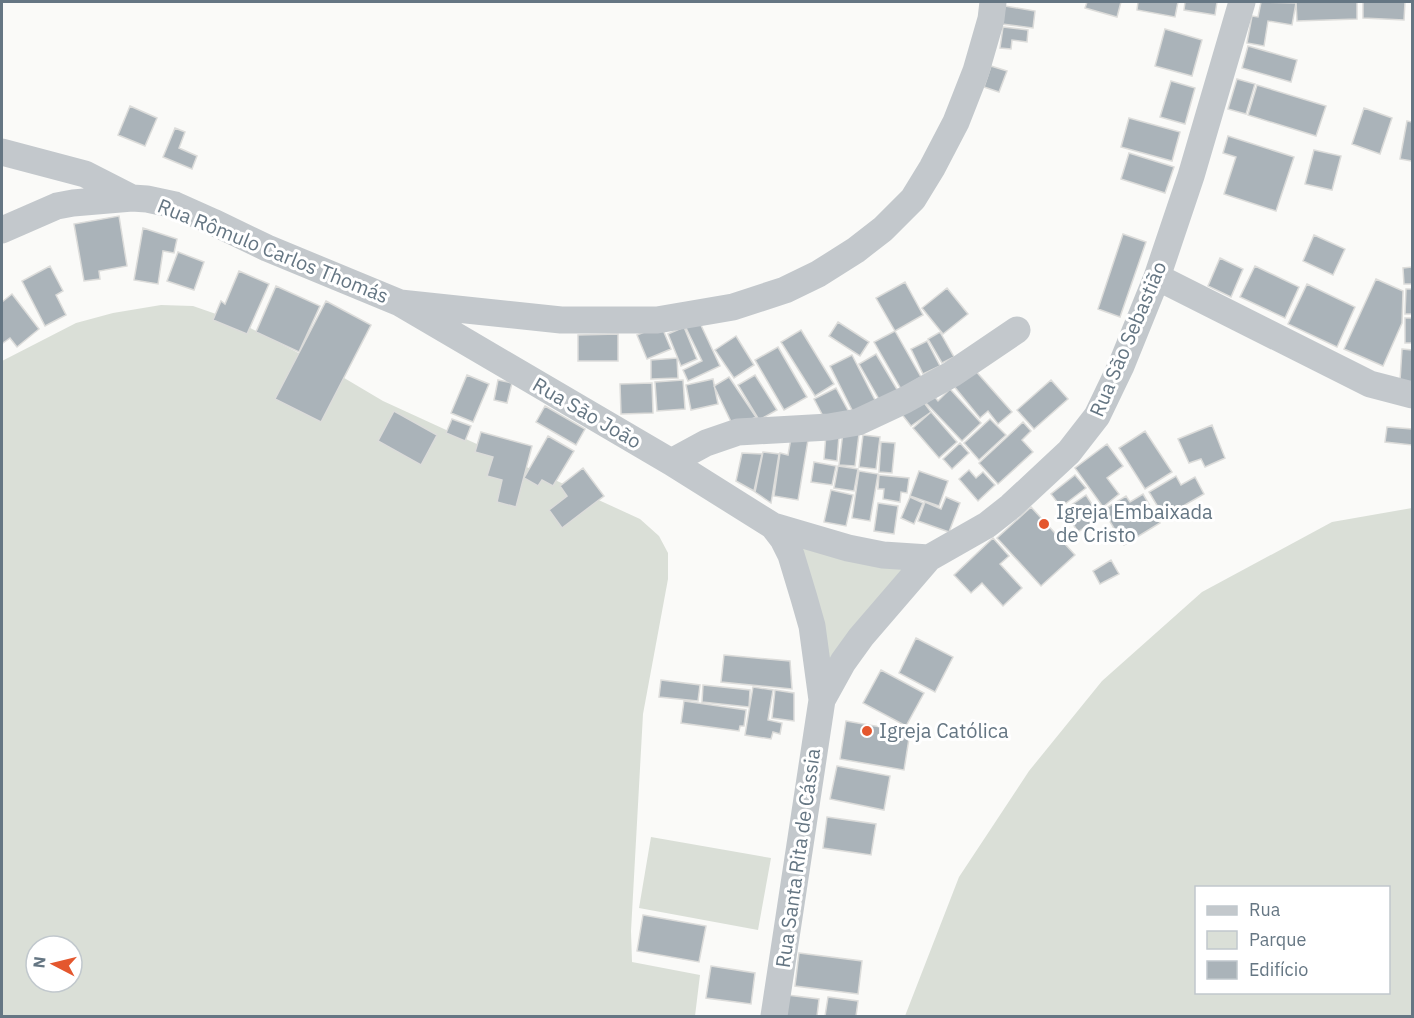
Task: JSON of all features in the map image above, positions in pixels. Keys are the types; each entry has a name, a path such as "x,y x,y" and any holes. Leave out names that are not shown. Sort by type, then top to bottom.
{"street":[{"name":"Rua Rômulo Carlos Thomás","path":"2,230 57,206 132,198 175,206 267,248 400,303 561,320 657,320 733,307 785,290 818,274 884,230 913,199 956,122 976,71 991,19 993,2"},
{"name":"Rua São Sebastião","path":"929,558 987,525 1011,506 1061,460 1084,435 1108,395 1156,277 1191,176 1242,2"},
{"path":"2,152 85,174 132,198"},
{"path":"1156,277 1370,384 1413,395"},
{"name":"Rua São João","path":"400,303 671,462 773,526"},
{"path":"671,462 706,443 738,432 829,427 858,422 952,374 1017,330"},
{"path":"773,526 848,548 883,555 929,558"},
{"name":"Rua Santa Rita de Cássia","path":"773,526 791,555 812,626 822,700 774,1017"},
{"name":"Rua Santa Rita de Cássia","path":"822,700 843,662 861,637 929,558"}],"green space":[{"path":"161,305 193,306 239,322 329,369 383,401 640,519 659,536 668,553 668,579 643,714 631,931 632,962 700,975 695,1016 2,1016 2,361 76,323 113,313"},
{"path":"1412,508 1412,1016 905,1016 959,877 1029,771 1102,681 1202,592 1332,522"},
{"path":"797,543 912,564 825,677"},
{"path":"651,837 771,858 758,930 639,908"}],"building":[{"path":"1087,2 1121,2 1117,17 1085,8"},
{"path":"1138,2 1178,2 1175,17 1137,10"},
{"path":"1185,2 1217,2 1215,15 1184,10"},
{"path":"1261,2 1296,3 1292,25 1268,21 1264,46 1247,43 1252,16 1258,17"},
{"path":"1296,2 1357,2 1357,19 1297,21"},
{"path":"1363,2 1405,2 1404,20 1363,18"},
{"path":"1005,6 1035,11 1033,28 1002,24"},
{"path":"1003,27 1028,30 1027,42 1012,40 1011,49 1000,48"},
{"path":"1165,29 1202,40 1192,76 1155,66"},
{"path":"1248,46 1297,60 1291,82 1242,68"},
{"path":"991,66 1007,71 999,92 984,87"},
{"path":"1237,79 1255,84 1246,114 1228,109"},
{"path":"1171,81 1195,88 1185,124 1160,117"},
{"path":"1257,85 1326,106 1316,136 1248,115"},
{"path":"130,106 157,118 145,146 118,135"},
{"path":"1364,108 1392,118 1380,154 1352,144"},
{"path":"1129,118 1180,132 1172,161 1121,147"},
{"path":"1407,121 1412,122 1412,161 1400,159"},
{"path":"175,128 185,132 179,148 197,156 192,169 163,157"},
{"path":"1228,136 1294,157 1276,211 1224,194 1236,157 1223,153"},
{"path":"1314,150 1341,156 1332,190 1305,184"},
{"path":"1129,153 1174,167 1165,193 1121,179"},
{"path":"119,216 127,266 99,271 100,279 84,281 74,224"},
{"path":"143,228 177,239 174,253 163,251 158,284 134,280"},
{"path":"1123,234 1146,242 1120,317 1098,309"},
{"path":"1314,235 1345,249 1333,275 1303,261"},
{"path":"178,252 204,262 194,290 167,281"},
{"path":"1220,258 1243,269 1231,297 1208,286"},
{"path":"50,266 63,291 56,295 66,315 45,326 22,281"},
{"path":"1255,266 1299,287 1285,318 1240,297"},
{"path":"1412,267 1412,284 1404,284 1403,268"},
{"path":"239,271 269,284 247,334 213,320 221,301 225,304"},
{"path":"1376,279 1403,291 1402,323 1383,366 1344,349"},
{"path":"905,282 923,315 895,331 876,298"},
{"path":"1307,284 1355,307 1337,347 1288,324"},
{"path":"276,286 320,306 299,352 256,332"},
{"path":"947,288 968,314 943,334 922,308"},
{"path":"1406,289 1412,289 1412,314 1405,314"},
{"path":"12,294 39,329 17,347 10,338 3,343 2,341 2,302"},
{"path":"326,301 371,325 321,422 275,399"},
{"path":"1405,318 1412,318 1412,343 1405,343"},
{"path":"699,321 720,366 688,381 683,370 702,361 686,328"},
{"path":"838,322 869,342 860,356 829,336"},
{"path":"661,325 671,349 647,359 637,335"},
{"path":"684,327 697,359 681,366 668,334"},
{"path":"801,330 834,384 815,396 781,342"},
{"path":"895,331 921,377 901,389 874,342"},
{"path":"940,332 954,357 942,363 928,339"},
{"path":"618,334 618,361 578,361 578,335"},
{"path":"736,336 754,365 734,378 715,350"},
{"path":"927,341 940,366 923,374 911,349"},
{"path":"778,347 807,397 784,410 755,360"},
{"path":"1402,349 1412,350 1412,382 1400,381"},
{"path":"876,354 898,391 880,401 859,364"},
{"path":"852,355 876,402 854,414 830,366"},
{"path":"677,358 678,378 651,379 651,360"},
{"path":"973,368 1012,412 998,424 988,411 980,418 953,385"},
{"path":"467,375 489,384 473,422 451,413"},
{"path":"755,375 777,410 759,420 738,385"},
{"path":"729,377 756,417 734,428 714,386"},
{"path":"713,379 718,404 691,410 686,385"},
{"path":"498,380 512,383 507,403 494,400"},
{"path":"683,380 685,409 657,411 655,382"},
{"path":"1051,380 1068,399 1034,429 1017,410"},
{"path":"652,383 653,413 621,414 620,384"},
{"path":"836,388 850,414 824,418 814,399"},
{"path":"950,389 981,423 962,441 926,403 934,396 938,401"},
{"path":"920,397 931,412 911,426 900,412"},
{"path":"545,406 585,429 576,445 536,422"},
{"path":"394,411 437,435 421,465 378,441"},
{"path":"931,412 957,442 939,458 913,428"},
{"path":"452,419 471,426 465,441 446,433"},
{"path":"990,419 1006,435 979,460 964,443"},
{"path":"1023,422 1031,431 1022,440 1033,452 998,484 979,463"},
{"path":"1212,425 1225,458 1205,467 1201,459 1189,463 1178,439"},
{"path":"1387,427 1412,429 1412,445 1385,442"},
{"path":"1145,431 1172,472 1145,489 1119,448"},
{"path":"481,432 532,446 516,507 497,502 502,480 487,476 493,457 475,452"},
{"path":"843,432 859,434 855,466 839,465"},
{"path":"826,434 839,436 837,461 824,459"},
{"path":"863,435 880,437 876,469 859,467"},
{"path":"548,436 574,451 553,486 542,480 538,486 524,478"},
{"path":"791,438 808,440 798,500 774,496 780,453 788,455"},
{"path":"881,442 895,443 892,473 879,472"},
{"path":"960,443 969,453 952,469 943,459"},
{"path":"1107,444 1123,466 1107,478 1119,494 1103,507 1075,468"},
{"path":"763,452 779,454 771,503 755,492"},
{"path":"742,453 762,454 754,491 736,481"},
{"path":"814,462 836,466 832,485 811,482"},
{"path":"838,466 858,469 854,491 834,488"},
{"path":"583,468 604,496 562,528 549,510 567,496 560,486"},
{"path":"969,470 976,478 983,472 995,485 978,501 959,479"},
{"path":"859,471 878,474 870,521 852,518"},
{"path":"919,471 948,481 939,506 910,496"},
{"path":"879,475 909,478 907,493 901,492 900,502 883,499 884,489 878,489"},
{"path":"1075,475 1086,488 1061,507 1051,494"},
{"path":"1176,476 1181,485 1195,477 1204,494 1164,517 1149,492"},
{"path":"831,490 853,495 846,526 824,522"},
{"path":"1143,494 1160,523 1124,545 1103,510 1126,496 1130,502"},
{"path":"1086,495 1100,517 1078,532 1064,510"},
{"path":"910,497 923,503 914,524 901,518"},
{"path":"946,497 960,503 949,532 918,521 925,502 941,509"},
{"path":"878,503 898,506 894,534 874,531"},
{"path":"1031,507 1075,555 1041,586 997,538"},
{"path":"993,538 1009,556 1000,564 1022,588 1003,606 982,583 971,593 954,575"},
{"path":"1111,560 1119,574 1100,584 1093,571"},
{"path":"916,638 953,657 935,692 899,673"},
{"path":"724,655 790,661 792,689 721,682"},
{"path":"881,670 924,693 906,726 863,703"},
{"path":"661,680 700,685 698,701 659,697"},
{"path":"703,685 750,690 749,707 702,702"},
{"path":"753,687 773,690 768,720 782,723 780,734 773,732 771,739 745,735"},
{"path":"775,690 794,693 794,721 772,718"},
{"path":"684,701 746,710 744,726 740,726 739,731 681,723"},
{"path":"846,721 910,732 904,770 840,759"},
{"path":"837,766 890,776 884,810 830,799"},
{"path":"827,817 876,824 871,855 823,848"},
{"path":"643,915 706,926 699,962 637,951"},
{"path":"799,953 862,961 858,994 795,986"},
{"path":"711,966 755,973 751,1004 706,998"},
{"path":"787,995 819,999 817,1016 784,1016"},
{"path":"828,997 858,1001 856,1016 825,1016"}],"place":[{"name":"Igreja Embaixada de Cristo","path":"1044,524"},
{"name":"Igreja Católica","path":"867,731"}]}
